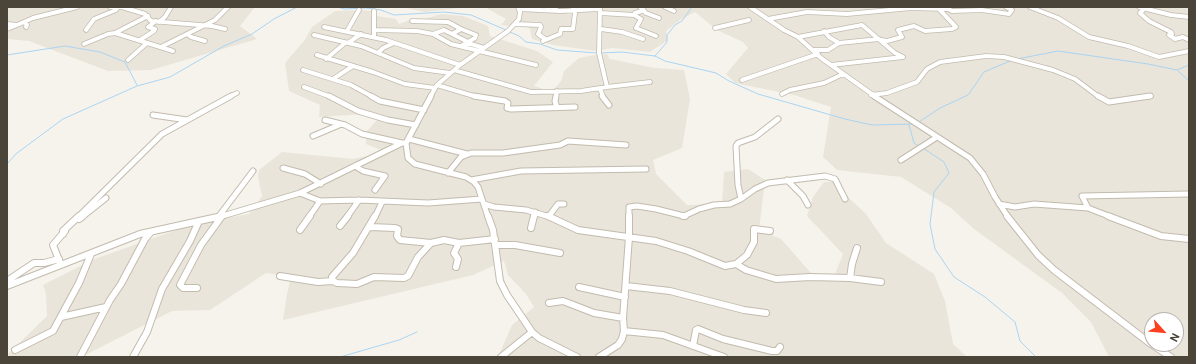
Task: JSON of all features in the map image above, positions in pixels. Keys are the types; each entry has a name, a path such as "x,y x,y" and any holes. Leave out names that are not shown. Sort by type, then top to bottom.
{"street":[{"path":"7,30 24,22 77,7"},
{"path":"110,7 135,10 147,16 150,20 157,22 212,26 225,29"},
{"path":"86,30 94,19 113,11 118,7"},
{"path":"140,40 155,30 148,28 166,17 171,7"},
{"path":"161,47 200,26 215,20 228,7"},
{"path":"547,7 555,9"},
{"path":"665,7 674,11"},
{"path":"750,7 760,16 768,19 798,37 831,65 871,95 964,154 975,163 983,174 999,204 1015,227 1038,255 1054,270 1140,336 1171,357"},
{"path":"875,7 880,11"},
{"path":"768,19 807,12 847,14 911,7 946,8 952,11 978,8 1009,14 1012,10 1006,7"},
{"path":"1030,7 1058,18 1089,37 1128,46 1159,57 1189,51"},
{"path":"1139,7 1170,15 1189,17"},
{"path":"1164,7 1170,15"},
{"path":"7,286 60,262 91,254 132,237 220,216 300,193 405,142 416,125 436,86 460,65 515,24 520,15 519,8 600,9 634,15 641,19 636,28 656,36"},
{"path":"742,80 816,52 828,50 839,43 880,40 887,41 902,37 898,30 914,26 925,31 952,29 956,27 938,8"},
{"path":"1145,8 1140,13 1149,21 1171,32 1172,34 1169,35 1175,39 1182,37 1189,40"},
{"path":"515,24 540,25 541,27 538,34 544,40 560,34 561,29 573,29 573,9"},
{"path":"600,9 600,58 608,87"},
{"path":"634,15 641,9 646,13 659,18"},
{"path":"347,31 360,10"},
{"path":"374,11 374,37"},
{"path":"84,44 108,34 115,33 147,16"},
{"path":"715,28 750,20"},
{"path":"412,21 448,22 476,35 475,38 465,44"},
{"path":"24,22 27,25 26,27"},
{"path":"7,24 18,25"},
{"path":"798,37 862,25 903,57 831,65"},
{"path":"324,26 374,37 460,65"},
{"path":"452,34 461,29"},
{"path":"601,29 622,32 643,39"},
{"path":"375,30 417,31 433,34 451,44 471,44 482,50 536,65"},
{"path":"433,34 442,30 452,34 465,44"},
{"path":"824,31 829,37 839,43"},
{"path":"115,33 174,51"},
{"path":"187,34 191,37 205,41"},
{"path":"326,59 346,43 361,34"},
{"path":"314,36 361,46 414,68 452,72 530,92 581,91 650,82"},
{"path":"128,60 147,43"},
{"path":"378,54 382,48 394,43"},
{"path":"317,55 326,59 373,72 405,84 436,86 480,98 505,101 508,102 507,108 511,109 575,107"},
{"path":"871,95 887,94 917,82 927,69 940,62 986,56 1004,57 1053,70 1075,79 1100,98 1109,102 1151,96"},
{"path":"333,79 353,66"},
{"path":"303,70 352,85 380,101 424,110"},
{"path":"782,94 790,90 824,83 843,74"},
{"path":"304,87 323,93 358,111 388,120 416,125"},
{"path":"600,88 603,99 607,101 609,105"},
{"path":"557,91 555,101 558,108"},
{"path":"63,234 63,231 162,134 237,93"},
{"path":"154,115 188,120"},
{"path":"741,199 738,186 736,146 738,143 755,137 778,119"},
{"path":"325,120 345,125 362,134 467,154 503,153 560,146 568,141 626,145"},
{"path":"313,136 340,124"},
{"path":"901,160 937,137"},
{"path":"405,142 407,155 411,161 423,167 471,180 521,171 646,169"},
{"path":"448,173 461,157 467,154"},
{"path":"355,166 363,171 385,176 375,190"},
{"path":"283,168 305,174 321,184"},
{"path":"196,288 183,288 180,285 201,245 239,188 253,171"},
{"path":"599,357 620,343 624,331 623,318 629,237 629,207 656,209 684,216 699,209 714,205 730,204 768,183 819,176 833,178 836,180 845,199"},
{"path":"471,180 478,187 494,230 498,269 502,286 532,332 539,338 577,357"},
{"path":"787,180 803,196 808,206"},
{"path":"300,193 320,201 359,200 428,203 483,202 549,216 578,230 656,240 725,266 736,264 747,255 754,242 754,229 770,230"},
{"path":"1088,208 1082,196 1189,194"},
{"path":"60,262 53,245 63,234 106,198"},
{"path":"340,226 359,200"},
{"path":"300,230 320,201"},
{"path":"333,281 332,277 336,271 353,253 360,240 370,227 382,202"},
{"path":"549,216 558,204 564,204"},
{"path":"999,204 1015,207 1034,204 1088,208 1161,236 1189,239"},
{"path":"531,228 535,212"},
{"path":"133,357 147,332 162,289 190,240 198,221"},
{"path":"370,227 398,229 398,236 400,240 431,243 444,240 459,243 495,242 560,253"},
{"path":"80,357 106,307 121,284 150,232"},
{"path":"280,276 318,282 333,281 345,284 357,284 374,277 404,278 408,276 418,257 431,243"},
{"path":"456,267 458,259 454,253 459,243"},
{"path":"850,278 852,264 858,248"},
{"path":"15,350 53,331 79,283 91,254"},
{"path":"7,281 34,263 60,262"},
{"path":"736,264 746,270 776,279 810,277 850,278 881,282"},
{"path":"626,286 670,291 744,310 766,313"},
{"path":"579,287 625,297"},
{"path":"549,303 563,301 586,311 623,318"},
{"path":"61,317 106,307"},
{"path":"693,346 696,330 698,329 723,339 772,351 776,351 780,347"},
{"path":"624,331 663,335 724,357"},
{"path":"501,357 532,332"}],"shaded area":[{"path":"7,7 255,7 240,26 257,39 151,70 108,71 29,41 7,39"},
{"path":"378,7 469,7 424,12 407,8"},
{"path":"487,7 1189,7 1189,357 1109,357 1091,322 1062,293 974,229 951,208 901,177 837,170 823,157 831,107 794,95 735,83 726,74 748,48 743,42 717,30 695,12 680,20 666,31 668,40 650,52 612,48 596,51 553,45 532,39 530,29 524,25 501,25 506,19"},
{"path":"335,11 376,11 377,16 396,19 399,24 410,20 418,21 441,14 463,16 488,26 490,36 537,51 553,62 534,86 546,90 555,88 561,81 564,71 579,58 595,55 607,54 610,59 655,68 684,70 690,99 682,148 653,160 656,174 687,205 722,204 724,172 748,169 765,180 759,230 781,239 811,273 829,275 835,274 843,254 807,216 813,197 824,182 837,182 849,198 866,214 886,243 934,274 945,301 953,344 967,357 498,357 512,325 534,307 526,294 508,275 504,261 473,275 283,320 291,277 266,273 210,310 172,311 83,357 10,357 8,354 47,316 46,293 43,285 92,260 196,223 249,214 262,196 258,177 259,170 282,152 353,159 386,152 366,144 366,132 377,120 364,114 319,117 320,105 289,91 285,63 304,41 312,27"}],"waterway":[{"path":"7,164 17,153 63,119 137,86 170,77 224,46 252,34 274,19 297,7"},
{"path":"338,7 344,9 366,8 381,10 394,15 444,12 471,15 506,30"},
{"path":"655,56 667,42 667,35 675,25 682,21 692,7"},
{"path":"510,32 519,36 526,42 540,44 557,50 597,53"},
{"path":"7,55 65,46 100,52 125,62 137,85"},
{"path":"1017,59 1058,51 1148,64 1177,70 1189,65"},
{"path":"600,53 622,52 655,56"},
{"path":"655,56 665,61 716,73 729,81 758,94 845,119 872,125 914,124"},
{"path":"919,122 940,108 968,95 984,72 1010,61"},
{"path":"1178,71 1189,81"},
{"path":"909,125 914,143 919,146"},
{"path":"923,148 944,162 949,173 934,192 930,224 935,249 954,277 985,297 1015,322 1020,341 1036,357"},
{"path":"340,357 399,340 417,332"}]}
